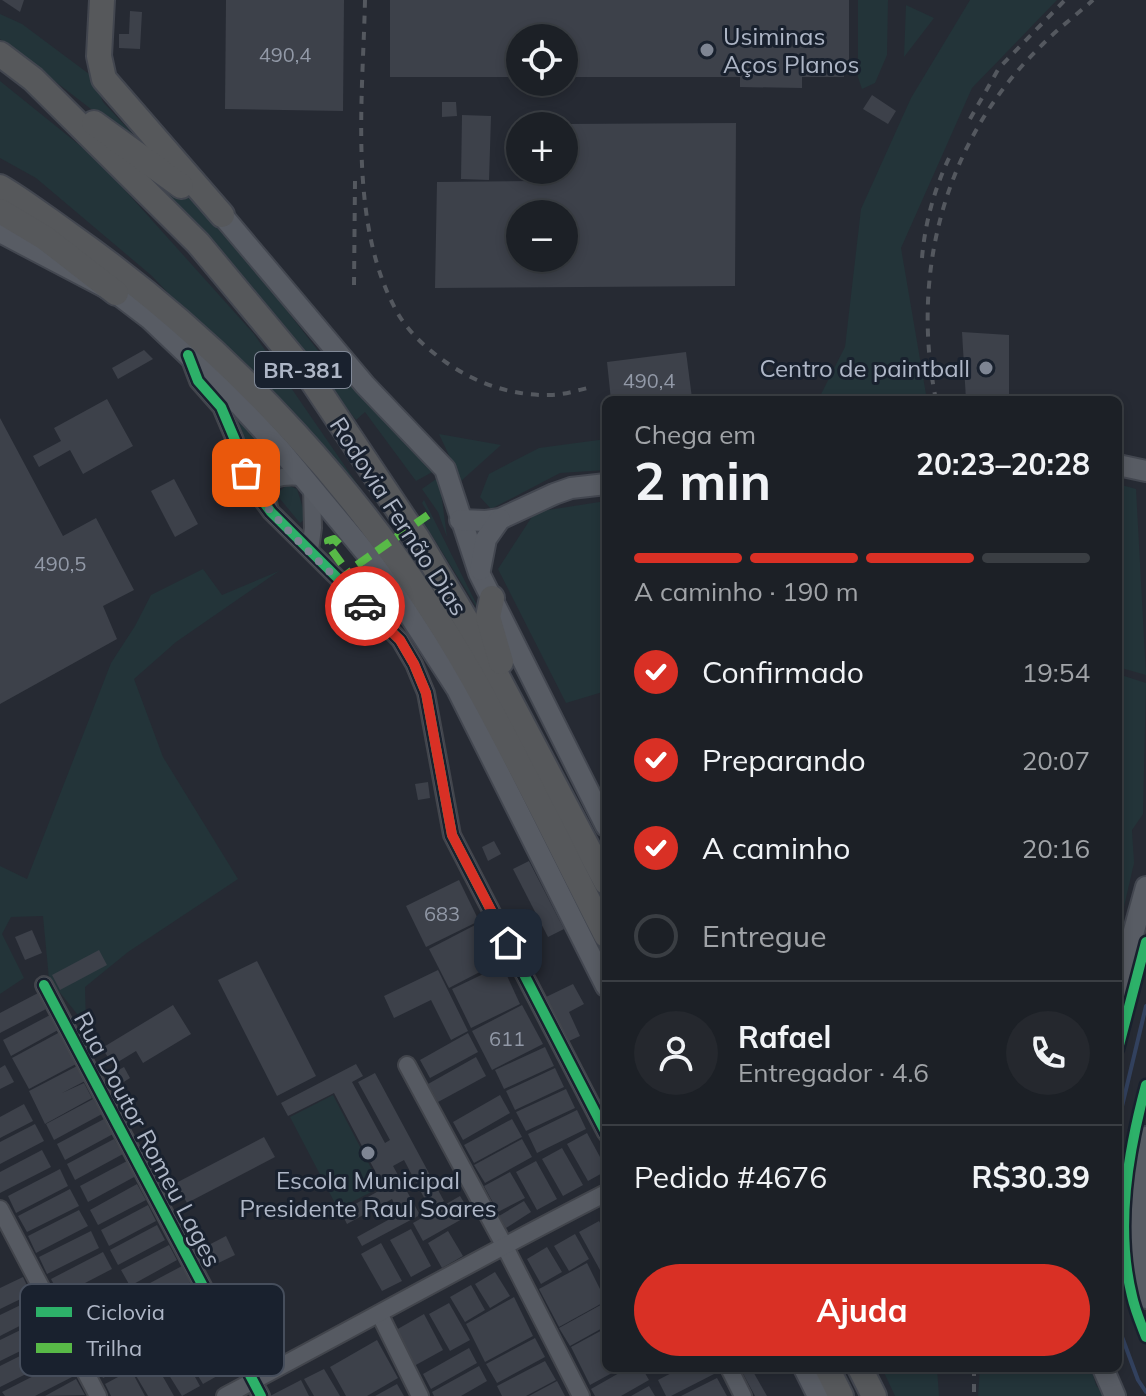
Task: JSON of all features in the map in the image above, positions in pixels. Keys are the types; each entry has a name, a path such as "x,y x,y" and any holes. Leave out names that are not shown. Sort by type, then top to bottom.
{"highway":[{"path":"102,0 99,56 104,79 222,215"},
{"name":"Rodovia Fernão Dias","path":"0,54 33,79 198,243 311,379 417,538 514,707 602,874"},
{"name":"BR-381","path":"33,79 222,215"},
{"name":"Rodovia Fernão Dias","path":"0,187 125,275 193,330 295,433 344,491 397,560 472,677 602,927"},
{"name":"BR-381","path":"0,211 45,238 116,293"},
{"name":"BR-381","path":"492,598 488,617 514,707"},
{"path":"829,1372 841,1396"},
{"path":"862,1372 874,1396"},
{"path":"877,1372 887,1396"}],"main road":[{"name":"BR-381","path":"222,215 365,385 445,469 479,573 602,818"},
{"path":"0,232 116,293"},
{"name":"BR-381","path":"116,293 150,319 233,398 381,571 457,689 602,978"},
{"path":"1122,466 1146,471"},
{"path":"460,520 500,519 571,488 602,484"},
{"path":"479,573 486,539 500,519"},
{"path":"1122,974 1146,887"},
{"path":"1146,1137 1136,1234 1146,1298"},
{"path":"806,1372 818,1396"},
{"path":"1105,1372 1115,1396"}],"street":[{"path":"188,355 198,381 221,407 248,481 271,512 400,640 414,664 426,693 452,835 602,1125"},
{"path":"271,512 266,492 271,482 284,476 308,482 313,528 310,550"},
{"name":"Rua Doutor Romeu Lages","path":"44,985 203,1284"},
{"path":"407,1065 581,1396"},
{"path":"284,1372 504,1245 602,1195"},
{"path":"0,1209 39,1284"},
{"path":"380,1315 420,1396"},
{"path":"731,1372 743,1396"},
{"path":"88,1376 98,1396"},
{"path":"225,1396 258,1388 278,1376"}],"shaded area":[{"path":"858,0 888,0 887,55 875,83 862,89 858,77"},
{"path":"970,0 1057,0 972,88 901,248 926,396 820,396 845,347 861,209 911,98"},
{"path":"906,5 934,18 904,57"},
{"path":"0,14 22,24 93,77 103,102 156,159 0,39"},
{"path":"0,81 98,160 254,334 382,520 152,276 36,178 0,158"},
{"path":"115,144 209,211 320,353 436,470 416,481 365,412 356,420 303,354"},
{"path":"233,410 280,461 258,478"},
{"path":"439,434 501,445 461,481"},
{"path":"602,440 602,470 560,473 491,509 480,497 489,474 539,448"},
{"path":"439,477 447,537 438,512 422,489"},
{"path":"287,485 297,489 306,518 300,523 276,494"},
{"path":"1122,485 1136,489 1146,675 1122,668"},
{"path":"424,500 484,619 424,523 430,516 422,503"},
{"path":"602,502 602,692 566,703 498,569 535,512"},
{"path":"203,569 222,595 279,571 176,642 134,679 163,757 238,879 128,952 85,987 86,1025 49,979 43,916 11,917 2,934 24,978 0,994 0,866 27,879 111,663 151,595"},
{"path":"1122,675 1146,683 1143,814 1132,830 1134,863 1122,916"},
{"path":"333,1095 381,1187 338,1209 290,1117"},
{"path":"884,1372 937,1372 939,1396 895,1396"},
{"path":"980,1372 1092,1372 1104,1396 978,1396"}],"building":[{"path":"2,0 24,0 20,12"},
{"path":"226,0 344,0 343,111 225,109"},
{"name":"Usiminas Aços Planos","path":"390,0 849,0 849,63 844,63 844,77 802,77 802,88 740,87 740,77 578,77 578,24 506,24 506,77 390,77"},
{"path":"130,11 142,12 140,49 119,48 119,34 129,34"},
{"path":"872,95 896,111 888,124 863,109"},
{"path":"442,102 456,102 457,116 442,117"},
{"path":"462,115 491,116 489,180 461,179"},
{"path":"736,123 735,286 435,288 437,182 578,184 578,124"},
{"name":"Centro de paintball","path":"962,332 1009,335 1009,396 966,396"},
{"path":"144,350 153,359 118,379 112,368"},
{"path":"686,352 692,396 611,396 607,362"},
{"path":"107,399 133,446 83,474 70,450 39,467 33,456 61,441 54,428"},
{"path":"0,418 63,536 96,518 134,590 103,606 117,639 0,704"},
{"path":"174,479 198,524 175,537 151,491"},
{"path":"428,782 430,798 418,800 415,784"},
{"path":"494,841 501,854 488,861 482,847"},
{"path":"529,861 564,929 548,937 513,869"},
{"path":"459,880 479,921 426,947 406,906"},
{"path":"479,923 499,962 449,988 429,949"},
{"path":"32,930 42,953 25,960 15,937"},
{"path":"99,950 107,965 60,990 52,975"},
{"path":"257,961 316,1076 277,1096 218,980"},
{"path":"502,965 520,1004 471,1028 452,989"},
{"path":"438,970 468,1031 451,1040 431,1000 394,1018 384,996"},
{"path":"573,984 584,1004 569,1012 580,1036 569,1041 546,997"},
{"path":"38,993 46,1009 0,1033 0,1013"},
{"path":"173,1005 191,1034 143,1063 136,1051 113,1065 102,1048"},
{"path":"522,1005 543,1044 492,1070 472,1031"},
{"path":"50,1015 58,1030 11,1056 3,1040"},
{"path":"60,1032 76,1064 29,1089 12,1058"},
{"path":"468,1033 478,1052 430,1078 420,1060"},
{"path":"545,1047 554,1066 504,1089 495,1070"},
{"path":"476,1057 486,1076 438,1102 428,1084"},
{"path":"356,1064 363,1076 352,1082 385,1143 390,1140 358,1082 375,1073 444,1201 430,1209 404,1160 393,1166 420,1215 362,1246 357,1237 399,1214 392,1199 347,1224 341,1212 384,1188 334,1093 288,1116 281,1103"},
{"path":"5,1065 14,1082 0,1089 0,1068"},
{"path":"77,1066 85,1081 62,1093 84,1083 92,1098 45,1124 29,1091"},
{"path":"124,1067 130,1078 119,1085 113,1073"},
{"path":"555,1068 564,1087 515,1110 506,1091"},
{"path":"566,1089 575,1108 526,1131 516,1112"},
{"path":"500,1095 510,1113 463,1140 453,1122"},
{"path":"93,1099 102,1114 54,1140 46,1124"},
{"path":"24,1104 33,1121 0,1138 0,1117"},
{"path":"577,1110 586,1129 537,1153 528,1134"},
{"path":"104,1119 113,1134 65,1160 57,1144"},
{"path":"512,1119 522,1137 474,1163 464,1145"},
{"path":"35,1124 44,1141 0,1164 0,1142"},
{"path":"587,1133 602,1161 602,1173 588,1181 567,1144"},
{"path":"264,1137 275,1157 187,1203 176,1183"},
{"path":"114,1139 123,1154 75,1180 67,1164"},
{"path":"522,1139 532,1157 485,1183 474,1165"},
{"path":"562,1148 583,1185 563,1196 542,1159"},
{"path":"42,1150 51,1167 0,1193 0,1172"},
{"path":"127,1161 136,1176 88,1202 80,1186"},
{"path":"536,1161 557,1199 537,1210 516,1172"},
{"path":"60,1169 68,1186 16,1213 8,1196"},
{"path":"510,1172 525,1198 498,1212 484,1186"},
{"path":"137,1184 146,1200 98,1225 90,1210"},
{"path":"70,1189 79,1206 27,1232 18,1216"},
{"path":"460,1196 471,1214 423,1241 413,1223"},
{"path":"524,1201 531,1212 506,1228 499,1216"},
{"path":"148,1205 156,1221 109,1246 101,1230"},
{"path":"79,1210 88,1226 36,1253 28,1236"},
{"path":"599,1221 602,1227 602,1269 600,1270 579,1232"},
{"path":"157,1225 165,1240 118,1265 110,1250"},
{"path":"411,1229 431,1266 411,1277 390,1240"},
{"path":"91,1231 99,1248 47,1274 39,1257"},
{"path":"448,1231 463,1256 442,1268 428,1243"},
{"path":"575,1234 589,1259 569,1271 554,1246"},
{"path":"226,1236 235,1255 210,1267 201,1249"},
{"path":"381,1243 402,1281 382,1291 361,1254"},
{"path":"169,1245 177,1260 134,1284 129,1284 121,1270"},
{"path":"547,1247 562,1272 541,1284 527,1259"},
{"path":"103,1252 112,1269 83,1284 54,1284 51,1279"},
{"path":"587,1263 602,1293 602,1303 559,1327 539,1289"},
{"path":"182,1266 191,1282 187,1284 148,1284"},
{"path":"495,1272 510,1296 490,1308 475,1284"},
{"path":"23,1277 26,1284 20,1284 20,1299 0,1309 0,1288"},
{"path":"471,1285 485,1310 465,1322 450,1297"},
{"path":"514,1297 533,1336 485,1362 466,1324"},
{"path":"449,1303 470,1340 450,1351 429,1314"},
{"path":"602,1304 602,1328 570,1346 559,1328"},
{"path":"20,1305 20,1326 0,1336 0,1315"},
{"path":"424,1314 443,1350 414,1366 396,1330"},
{"path":"20,1330 20,1351 0,1361 0,1340"},
{"path":"602,1330 602,1372 614,1372 590,1385 571,1347"},
{"path":"535,1338 545,1357 497,1383 486,1364"},
{"path":"377,1340 398,1378 367,1396 346,1396 330,1367"},
{"path":"469,1348 477,1363 431,1389 423,1374"},
{"path":"20,1356 22,1376 0,1387 0,1366"},
{"path":"545,1361 556,1380 526,1396 502,1396 497,1386"},
{"path":"479,1366 487,1381 461,1396 434,1396 432,1392"},
{"path":"324,1369 340,1396 314,1396 304,1379"},
{"path":"621,1372 644,1372 649,1380 621,1396 595,1396 591,1389"},
{"path":"673,1372 716,1373 671,1396 666,1396 658,1380"},
{"path":"742,1372 753,1372 767,1396 755,1396"},
{"path":"34,1376 74,1376 35,1396 5,1396 2,1392"},
{"path":"120,1376 134,1376 145,1396 111,1396 105,1384"},
{"path":"136,1376 162,1376 174,1396 148,1396"},
{"path":"170,1376 194,1376 200,1386 182,1396"},
{"path":"198,1376 217,1376 203,1384"},
{"path":"717,1378 727,1396 681,1396"},
{"path":"76,1379 85,1395 45,1396"},
{"path":"301,1380 309,1396 270,1396"},
{"path":"557,1381 565,1396 529,1396"},
{"path":"397,1384 404,1396 375,1396"},
{"path":"649,1386 655,1396 631,1396"}],"waterway":[{"path":"1122,1106 1146,1006"},
{"path":"1122,1337 1138,1380 1146,1392"}],"railway":[{"path":"365,0 361,120 365,204 383,282 400,317 434,353 483,383 536,395 560,394 592,387"},
{"path":"970,119 999,68 1065,0"},
{"path":"935,396 929,352 928,305 932,257 942,211 958,167 979,125 1006,85 1045,42 1093,0"},
{"path":"922,258 931,207 949,158"},
{"path":"354,285 355,181"},
{"path":"974,1372 974,1396"}],"marked path":[{"path":"357,565 428,515"},
{"path":"339,544 334,539 328,541 356,583"}],"cycle path":[{"path":"188,355 198,381 221,407 248,481 271,512 400,640 414,664 426,693 452,835 602,1125"},
{"path":"1122,1034 1146,942"},
{"path":"44,985 202,1284"},
{"path":"1146,1085 1129,1163 1124,1217 1127,1270 1133,1301 1146,1337"},
{"path":"250,1376 261,1396"}],"way so far":[{"path":"246,473 248,481 271,512 365,606"}],"place":[{"name":"Usiminas Aços Planos","path":"707,50"},
{"name":"Centro de paintball","path":"986,368"},
{"name":"Escola Municipal Presidente Raul Soares","path":"368,1153"}],"route":[{"path":"365,606 400,640 414,664 426,693 452,835 508,943"}]}
